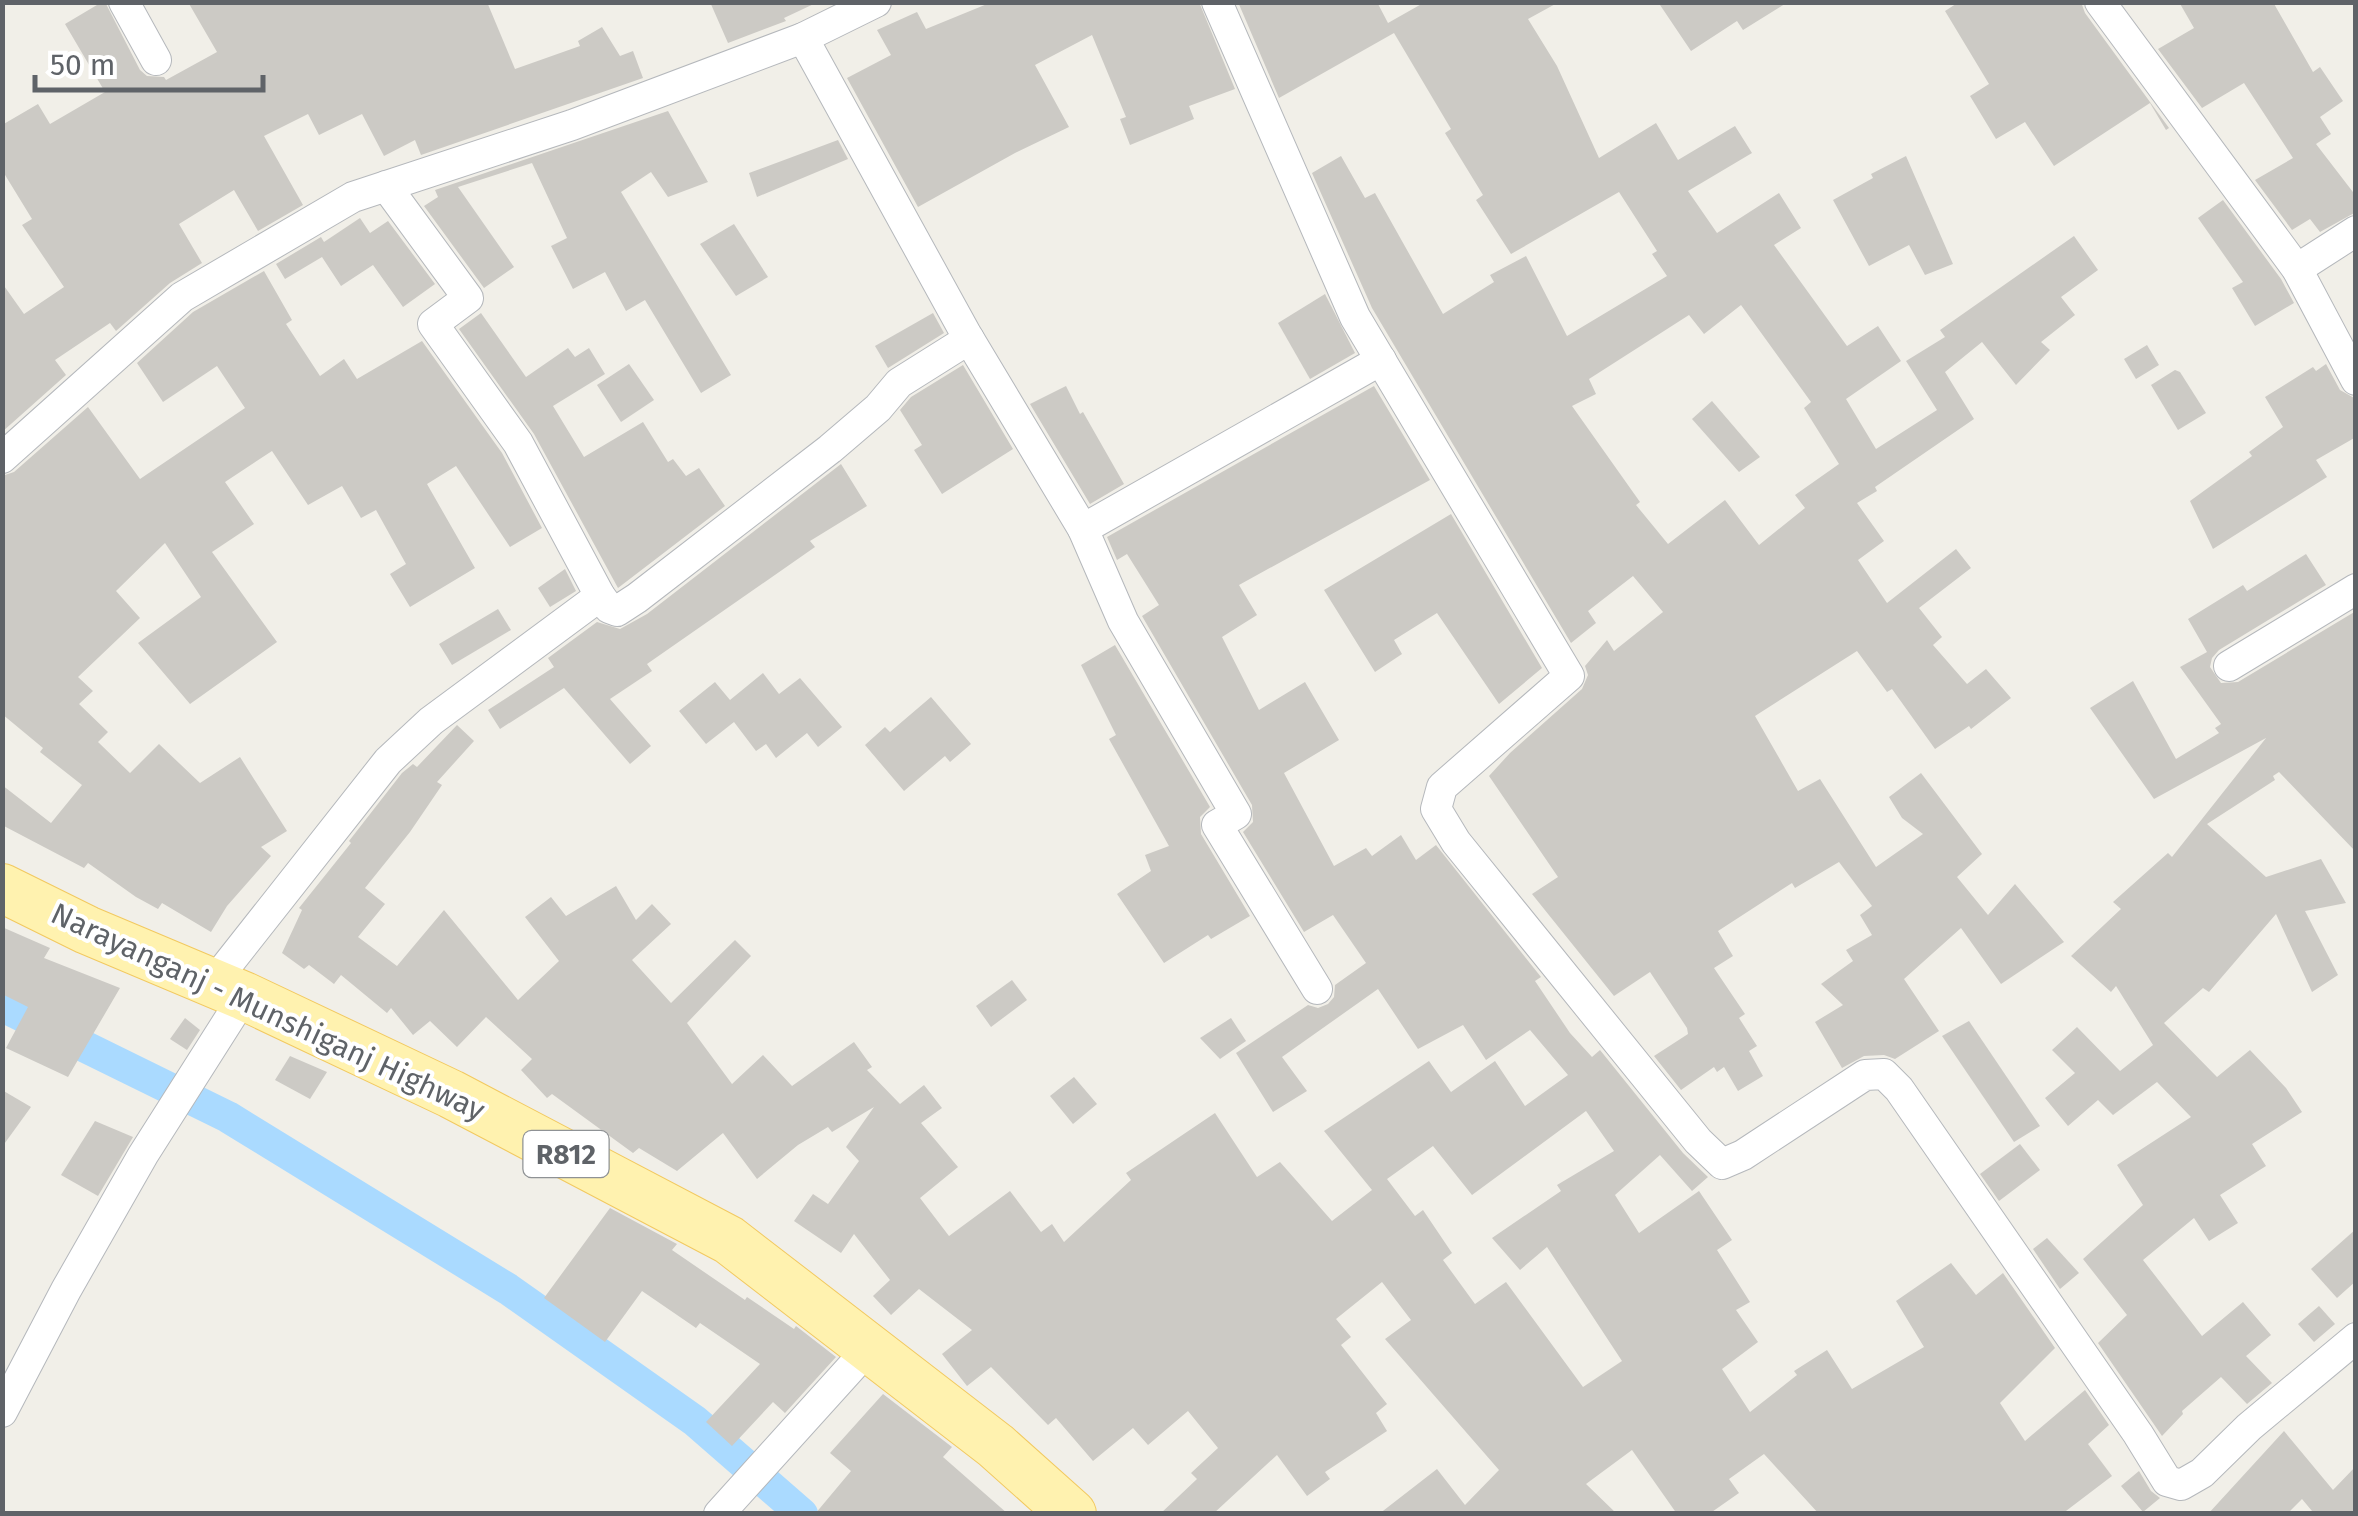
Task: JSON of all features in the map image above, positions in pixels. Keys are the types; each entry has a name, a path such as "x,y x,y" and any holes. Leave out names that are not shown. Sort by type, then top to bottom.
{"main road":[{"name":"Narayanganj - Munshiganj Highway","path":"2,888 86,930 228,990 451,1094 729,1240 996,1446 1072,1514"}],"street":[{"path":"124,2 156,60"},
{"path":"2,458 182,297 353,198 572,125 803,38 876,2"},
{"path":"1217,2 1355,317 1569,676 1442,787 1436,810 1456,842 1709,1154 1722,1164 1743,1156 1864,1075 1884,1074 1910,1105 2167,1481 2181,1485 2202,1473 2356,1338"},
{"path":"2100,2 2297,268 2356,380"},
{"path":"803,38 969,338 1082,529 1123,621 1236,814 1217,824 1317,990"},
{"path":"386,186 468,298 432,324 518,443 600,596 617,611 830,449 878,408 899,383 969,338"},
{"path":"2297,268 2356,230"},
{"path":"1082,529 1382,360"},
{"path":"2228,666 2356,589"},
{"path":"2,1412 143,1155 192,1082 228,990 388,761 432,721 600,596"},
{"path":"720,1512 869,1348"}],"building":[{"path":"102,2 140,70 147,76 166,80 217,52 188,2 487,2 515,69 580,46 578,41 602,27 620,56 633,51 643,78 421,155 415,140 384,156 362,114 319,135 308,114 264,136 303,205 258,231 234,190 179,224 202,263 170,283 116,331 110,323 55,360 66,375 2,432 2,283 24,314 64,287 22,225 32,219 2,170 2,125 38,104 50,124 105,92 65,24"},
{"path":"710,2 818,2 784,18 786,21 728,43"},
{"path":"992,2 1199,2 1235,89 1189,106 1194,119 1130,145 1120,119 1126,117 1092,35 1035,65 1069,127 918,207 847,78 891,55 877,30 917,12 926,29"},
{"path":"1238,2 1377,2 1388,23 1425,2 1559,2 1528,19 1557,66 1599,158 1656,123 1678,160 1735,126 1752,153 1688,191 1717,233 1779,193 1801,228 1774,245 1847,346 1878,326 1901,361 1846,399 1876,449 1937,410 1906,361 1945,337 1940,330 2074,236 2098,270 2061,297 2075,315 2041,342 2050,350 2016,385 1982,342 1945,372 1974,419 1857,503 1884,541 1858,560 1887,603 1956,549 1971,568 1919,608 1942,637 1933,645 1967,684 1986,669 2011,698 1971,729 1969,726 1935,749 1892,689 1887,692 1857,651 1755,716 1798,791 1820,779 1876,867 1923,834 1902,818 1889,797 1921,773 1982,854 1957,877 1988,915 2015,884 2064,942 2001,984 1961,928 1904,979 1939,1031 1895,1059 1864,1056 1842,1068 1815,1022 1843,1005 1821,984 1853,961 1846,950 1872,935 1860,915 1872,906 1839,862 1795,888 1792,883 1718,931 1733,956 1714,968 1745,1014 1739,1018 1757,1046 1749,1051 1763,1076 1738,1091 1724,1067 1717,1072 1714,1067 1681,1090 1654,1056 1688,1034 1687,1028 1650,972 1614,996 1532,894 1558,877 1489,776 1582,689 1588,675 1585,666 1607,640 1614,651 1663,612 1633,576 1588,611 1596,623 1571,643 1372,308 1312,173 1341,156 1365,198 1375,193 1443,314 1494,282 1490,275 1526,256 1567,336 1667,276 1652,254 1657,251 1619,192 1511,254 1476,200 1483,195 1445,133 1451,129 1394,33 1279,98","holes":["1741,305 1811,402 1804,408 1839,464 1795,495 1805,508 1759,545 1725,500 1668,544 1636,505 1640,502 1572,406 1596,394 1589,379 1689,315 1704,334"]},
{"path":"1658,2 1788,2 1743,30 1737,21 1691,51"},
{"path":"1959,2 2081,2 2085,13 2169,128 2166,130 2150,103 2054,166 2025,122 1996,139 1970,96 1989,84 1945,11"},
{"path":"2179,2 2273,2 2313,72 2320,67 2343,101 2320,117 2331,134 2316,144 2356,196 2356,212 2320,232 2310,219 2292,230 2255,180 2293,158 2244,83 2202,108 2158,49 2194,28"},
{"path":"668,111 708,182 668,197 651,172 621,192 731,375 701,393 645,300 626,311 605,272 573,289 551,246 567,238 532,163 458,187 514,267 484,288 424,206 438,197 435,190"},
{"path":"838,140 848,159 757,197 749,173"},
{"path":"1906,156 1953,264 1925,275 1909,245 1869,266 1833,200"},
{"path":"2223,200 2294,303 2255,326 2232,288 2243,282 2198,218"},
{"path":"360,218 370,233 388,221 435,284 403,307 373,265 341,286 322,257 285,279 276,264 321,237 324,242"},
{"path":"734,224 768,277 736,296 700,244"},
{"path":"264,271 292,320 286,324 320,376 344,359 357,379 422,341 502,453 542,528 510,547 456,466 427,484 475,568 410,607 390,574 406,564 376,510 361,518 342,486 308,505 272,451 225,482 254,524 212,552 277,642 190,704 138,643 201,597 165,543 116,591 140,618 78,677 93,691 79,704 108,732 98,742 130,773 159,744 200,783 240,757 287,831 261,847 271,856 227,906 211,932 162,903 158,909 136,897 88,863 84,868 2,825 2,785 51,823 82,785 40,752 43,748 2,714 2,476 14,472 88,407 140,479 245,408 217,366 163,402 137,363 193,312"},
{"path":"1325,294 1355,353 1310,379 1278,323"},
{"path":"481,313 526,377 568,348 575,357 589,348 605,374 553,406 584,457 643,422 668,462 673,459 686,476 699,468 725,506 618,588 534,434 459,329"},
{"path":"933,313 944,333 888,368 875,346"},
{"path":"2147,345 2159,365 2136,379 2124,359"},
{"path":"629,364 654,400 621,422 597,385"},
{"path":"2326,364 2340,390 2356,399 2356,437 2316,460 2327,477 2213,549 2190,501 2252,456 2249,452 2283,427 2265,397 2313,367 2316,371"},
{"path":"963,365 1013,449 942,494 914,450 922,445 900,410 911,397"},
{"path":"2175,370 2206,413 2178,430 2151,385"},
{"path":"1066,386 1124,484 1090,504 1030,404"},
{"path":"1374,386 1430,480 1239,585 1257,615 1222,637 1259,710 1305,682 1339,740 1284,773 1334,866 1366,848 1372,856 1401,835 1416,860 1436,845 1541,977 1535,981 1570,1033 1592,1057 1600,1050 1683,1153 1708,1177 1692,1191 1660,1155 1615,1195 1639,1233 1699,1191 1732,1240 1717,1250 1750,1302 1736,1310 1758,1342 1722,1369 1750,1412 1797,1375 1794,1371 1827,1350 1852,1389 1924,1347 1896,1301 1951,1263 1976,1295 2003,1273 2055,1348 2000,1403 2025,1441 2085,1390 2109,1425 2088,1444 2112,1476 2062,1514 1819,1514 1764,1454 1729,1479 1739,1493 1709,1514 1677,1514 1632,1450 1586,1484 1617,1514 1379,1514 1437,1469 1465,1505 1499,1470 1385,1339 1411,1320 1382,1282 1336,1319 1351,1337 1341,1345 1387,1404 1376,1413 1387,1431 1325,1472 1330,1479 1307,1496 1277,1455 1213,1514 1160,1514 1197,1479 1191,1473 1218,1448 1188,1411 1148,1445 1133,1428 1093,1461 1056,1418 1048,1425 991,1367 967,1386 942,1354 972,1330 919,1289 891,1315 873,1296 890,1280 854,1234 841,1253 794,1221 813,1194 828,1204 859,1161 846,1147 874,1107 832,1132 828,1127 798,1145 757,1179 723,1133 677,1171 639,1148 633,1153 552,1094 547,1098 521,1070 532,1059 486,1017 457,1047 430,1021 413,1035 391,1008 387,1013 341,975 334,984 309,965 304,969 282,953 302,910 299,908 349,841 402,773 413,764 417,767 457,725 474,741 437,782 442,785 365,888 385,904 358,937 397,966 444,910 518,1000 559,961 525,917 551,897 566,916 616,886 636,920 652,904 671,924 632,960 671,1003 735,940 751,956 687,1023 732,1084 763,1055 792,1086 854,1042 872,1067 867,1070 900,1104 924,1085 942,1108 921,1123 958,1167 920,1198 949,1236 1010,1191 1041,1232 1052,1224 1064,1242 1131,1180 1126,1173 1215,1113 1257,1177 1280,1162 1332,1221 1372,1190 1324,1131 1429,1061 1451,1092 1495,1061 1525,1106 1568,1075 1530,1030 1486,1060 1463,1025 1418,1049 1378,989 1282,1057 1307,1091 1273,1112 1236,1053 1308,1005 1318,1008 1328,1004 1334,997 1335,985 1366,963 1333,915 1304,932 1243,832 1253,822 1252,805 1142,616 1159,605 1127,554 1117,560 1107,537","holes":["1586,1111 1614,1151 1557,1185 1561,1191 1492,1238 1520,1270 1547,1247 1622,1361 1583,1387 1506,1282 1475,1304 1443,1260 1452,1253 1423,1210 1415,1216 1387,1179 1433,1146 1472,1195"]},
{"path":"1712,401 1760,457 1739,472 1692,419"},
{"path":"841,464 867,506 810,541 815,547 647,664 652,671 610,699 651,746 630,764 564,688 500,729 488,710 554,667 548,658 597,622 620,629 647,614"},
{"path":"1451,514 1542,668 1499,704 1437,613 1394,640 1402,654 1375,672 1324,590"},
{"path":"2306,554 2326,585 2219,650 2210,667 2221,683 2238,682 2356,611 2356,852 2279,772 2273,776 2275,780 2207,824 2266,877 2321,859 2346,903 2305,911 2338,975 2312,992 2276,914 2209,992 2203,988 2164,1023 2217,1077 2250,1050 2286,1088 2302,1112 2252,1144 2266,1166 2220,1195 2238,1223 2209,1241 2194,1218 2143,1260 2202,1336 2243,1302 2271,1335 2246,1356 2272,1383 2247,1404 2221,1377 2182,1411 2162,1436 2098,1343 2127,1315 2083,1259 2143,1205 2117,1165 2191,1117 2157,1082 2113,1115 2098,1100 2068,1126 2045,1098 2075,1073 2052,1050 2077,1027 2120,1071 2153,1045 2116,986 2111,992 2071,956 2121,909 2113,902 2168,853 2172,857 2266,738 2154,799 2090,708 2133,681 2176,759 2219,733 2215,728 2221,724 2180,667 2207,652 2188,619 2243,585 2247,591"},
{"path":"565,569 576,591 550,607 538,588"},
{"path":"498,609 511,630 452,665 439,644"},
{"path":"1115,645 1210,807 1200,817 1201,834 1250,916 1211,939 1208,935 1164,963 1117,894 1151,871 1145,855 1169,846 1109,739 1116,735 1081,665"},
{"path":"763,673 779,694 800,678 842,727 818,747 807,733 776,758 766,744 756,751 734,722 706,744 679,711 715,682 730,700"},
{"path":"931,697 971,744 950,762 945,756 904,791 865,745 885,727 890,732"},
{"path":"2,927 50,948 44,958 120,988 68,1077 6,1048 28,1007 2,994"},
{"path":"1012,980 1027,1000 991,1027 976,1006"},
{"path":"185,1018 200,1030 187,1050 170,1039"},
{"path":"1231,1018 1246,1041 1220,1059 1200,1038"},
{"path":"1969,1021 2040,1126 2014,1142 1942,1036"},
{"path":"290,1056 327,1072 310,1099 275,1080"},
{"path":"1074,1077 1097,1104 1073,1124 1050,1096"},
{"path":"2,1090 31,1107 2,1147"},
{"path":"95,1121 133,1137 98,1196 61,1175"},
{"path":"2020,1144 2040,1170 1999,1201 1980,1174"},
{"path":"610,1208 677,1244 672,1250 745,1300 747,1297 794,1329 796,1326 836,1357 785,1413 773,1402 732,1446 706,1422 760,1364 700,1323 696,1328 642,1291 605,1342 544,1298"},
{"path":"2356,1229 2356,1281 2337,1298 2311,1269"},
{"path":"2047,1238 2079,1273 2060,1289 2033,1249"},
{"path":"2319,1306 2335,1324 2314,1342 2298,1324"},
{"path":"883,1394 952,1447 943,1457 1008,1514 815,1514 851,1471 830,1453"},
{"path":"2284,1431 2333,1490 2356,1466 2356,1514 2310,1514 2312,1511 2302,1499 2287,1514 2208,1514"},
{"path":"2139,1471 2160,1498 2143,1512 2121,1486"}],"waterway":[{"path":"2,1006 228,1117 508,1289 695,1421 802,1514"}]}
